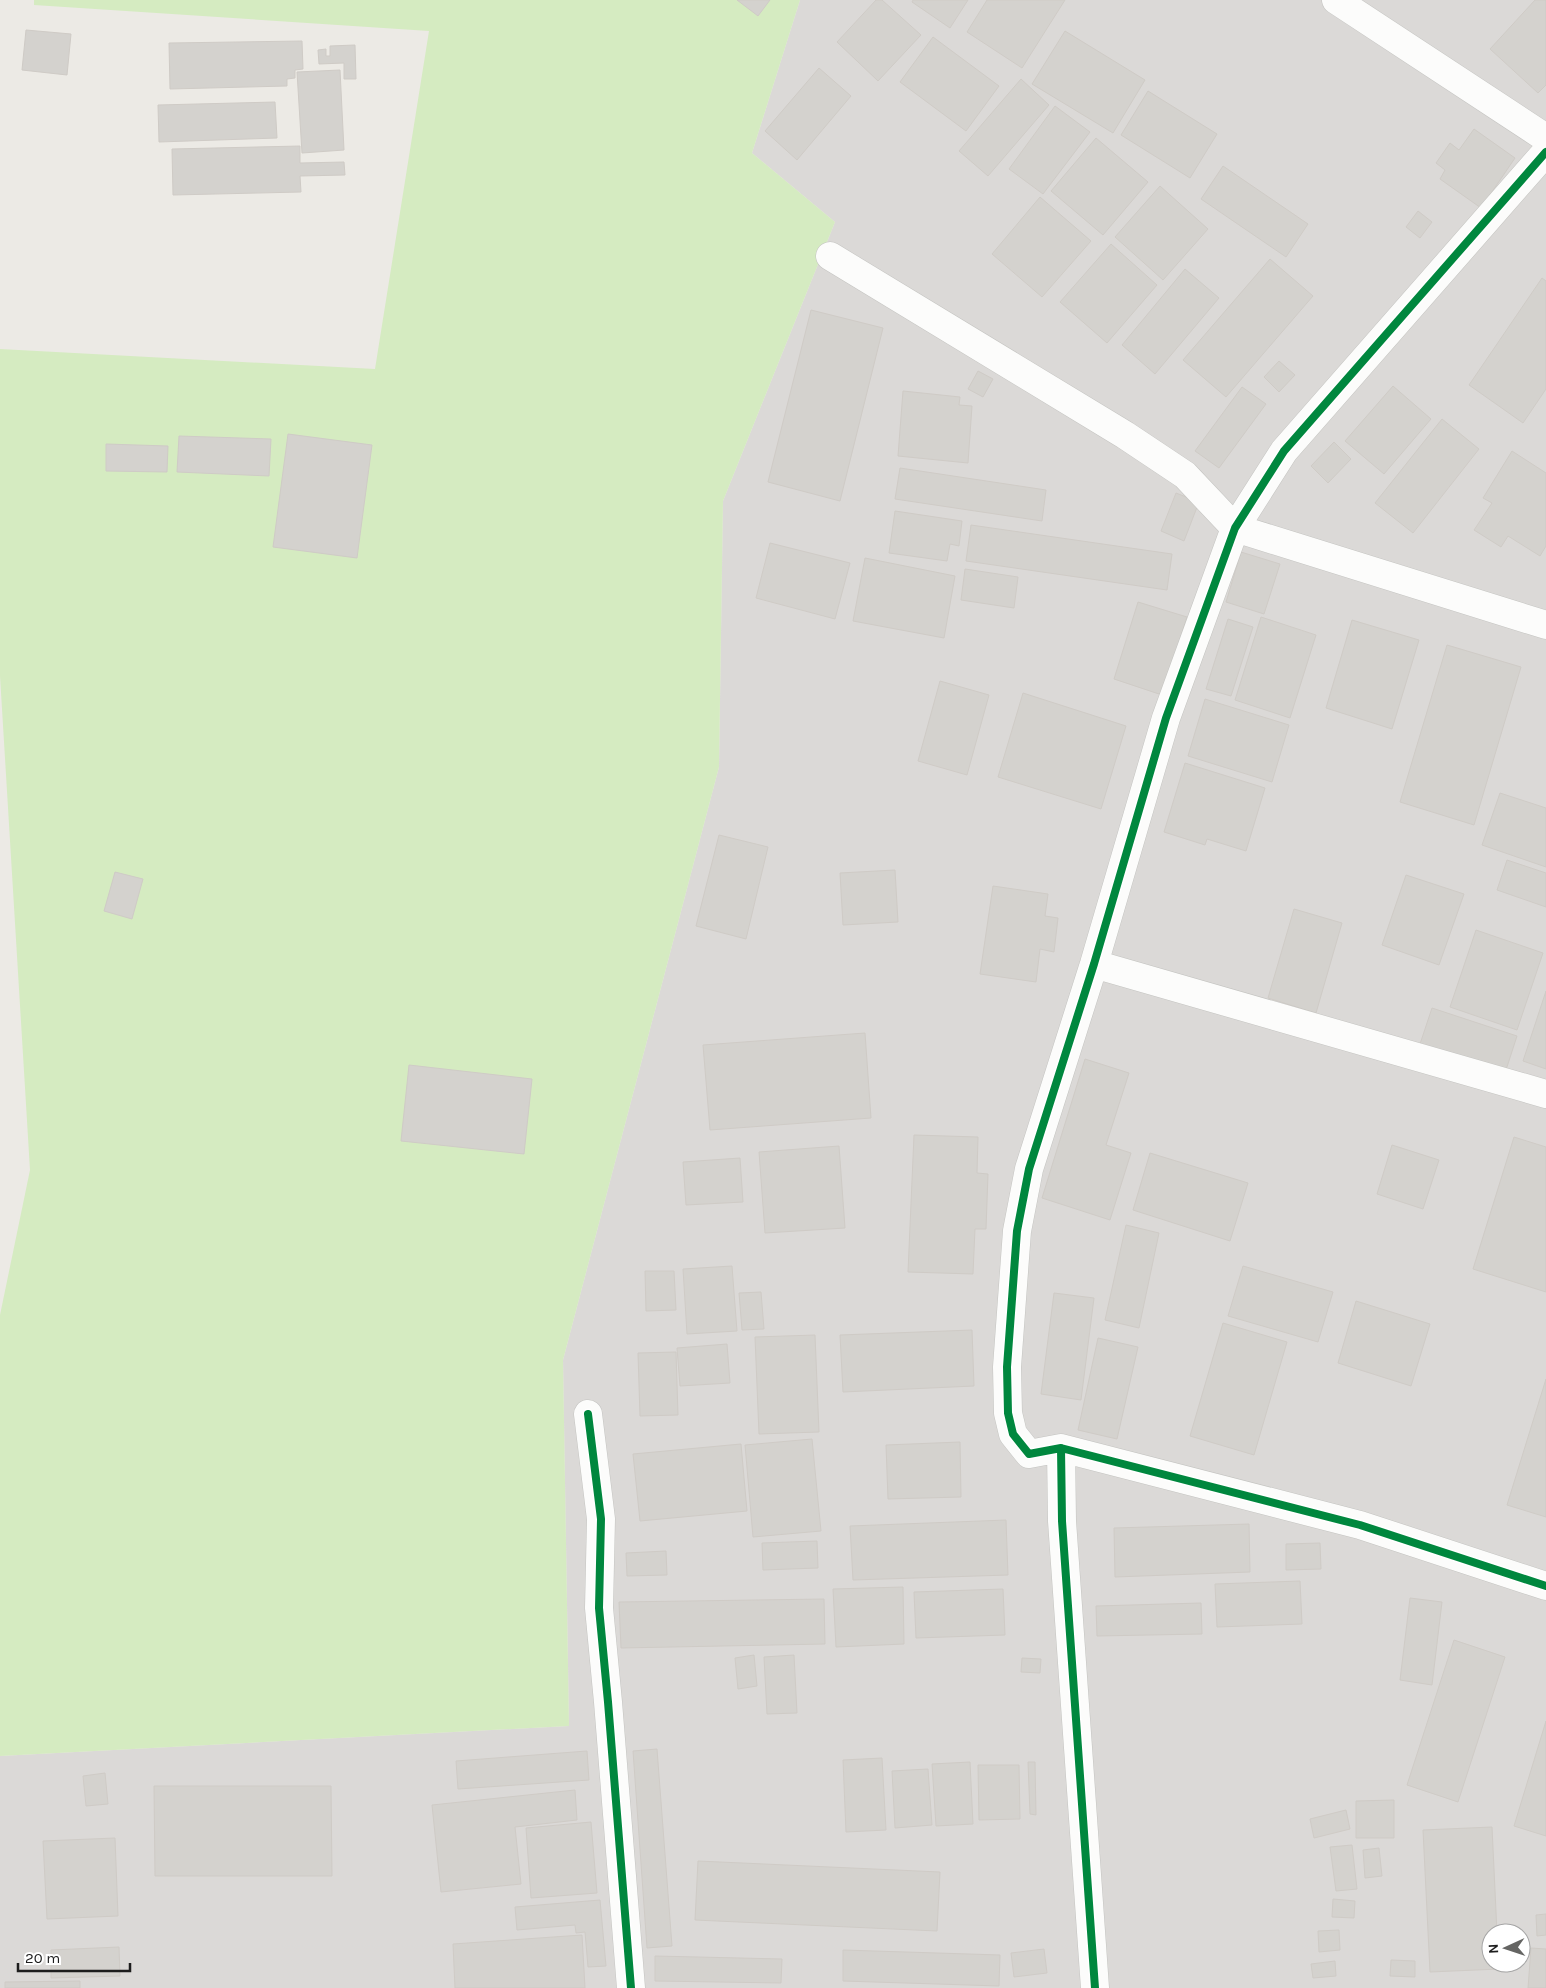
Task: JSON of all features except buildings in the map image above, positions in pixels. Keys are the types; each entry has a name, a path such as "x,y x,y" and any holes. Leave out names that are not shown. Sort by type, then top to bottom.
{"street":[{"path":"1336,0 1546,138"},
{"path":"1546,152 1284,451 1235,528 1166,718 1094,964 1029,1169 1017,1231 1008,1358 1008,1413 1013,1434 1029,1454 1061,1448 1360,1525 1546,1586"},
{"path":"830,256 1132,440 1185,475 1235,528 1546,626"},
{"path":"1094,964 1546,1094"},
{"path":"588,1414 601,1519 599,1608 631,1988"},
{"path":"1061,1448 1062,1521 1095,1988"}],"shaded area":[{"path":"800,0 1546,0 1546,1988 0,1988 0,1756 569,1726 563,1360 719,767 723,501 835,222 752,153"}],"green space":[{"path":"34,0 800,0 752,153 835,222 723,501 719,767 563,1360 569,1726 0,1756 0,1315 30,1170 0,676 0,349 375,369 429,31 34,5"}],"cycle path":[{"path":"1095,1988 1062,1521 1061,1448 1029,1454 1013,1434 1008,1413 1007,1367 1017,1231 1029,1169 1094,964 1166,718 1235,528 1284,451 1546,152"},
{"path":"588,1414 601,1519 599,1608 631,1988"},
{"path":"1061,1448 1360,1525 1546,1586"}]}
